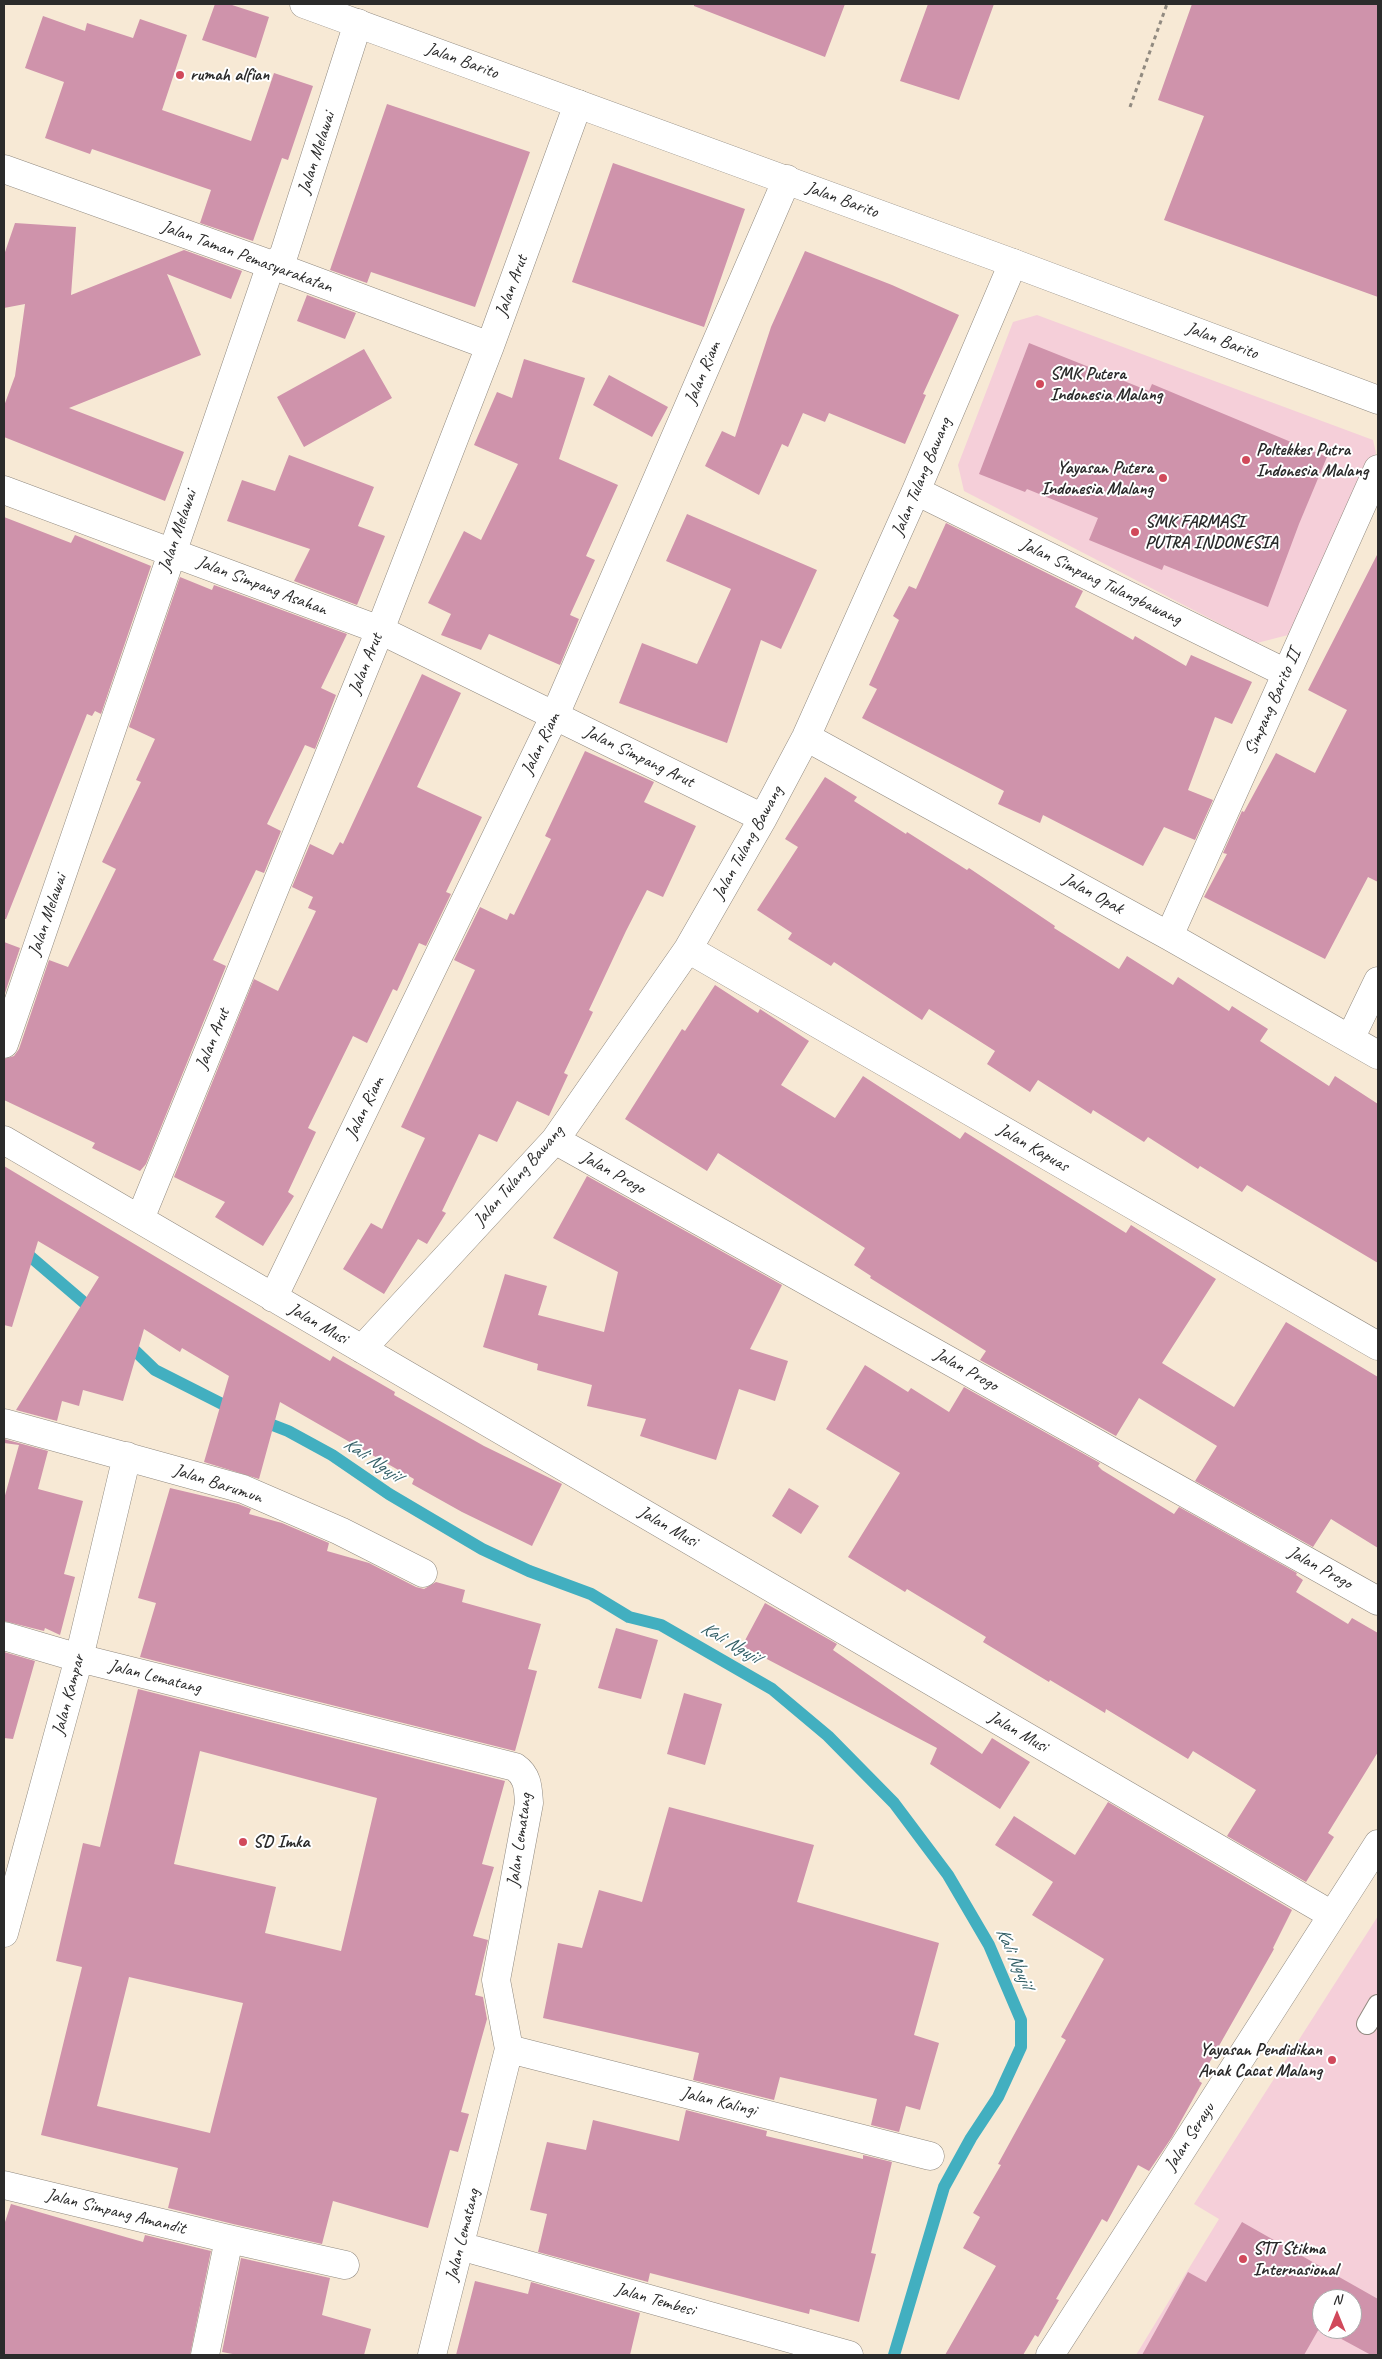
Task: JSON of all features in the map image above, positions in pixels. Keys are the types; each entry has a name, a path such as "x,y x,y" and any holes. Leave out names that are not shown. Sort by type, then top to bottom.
{"street":[{"name":"Jalan Barito","path":"304,4 787,179 1378,400"},
{"name":"Jalan Melawai","path":"4,1044 267,276 284,254 358,23"},
{"name":"Jalan Arut","path":"140,1219 380,630 490,346 578,104"},
{"name":"Jalan Taman Pemasyarakatan","path":"4,169 275,266 490,346"},
{"name":"Jalan Riam","path":"273,1298 555,715 787,179"},
{"name":"Jalan Tulang Bawang","path":"362,1349 555,1140 688,949 763,818 806,737 916,492 1014,263"},
{"name":"Simpang Barito II","path":"1169,936 1378,469"},
{"name":"Jalan Simpang Asahan","path":"4,490 380,630"},
{"name":"Jalan Simpang Tulangbawang","path":"916,492 1286,673"},
{"name":"Jalan Simpang Arut","path":"380,630 763,818"},
{"name":"Jalan Opak","path":"806,737 1169,936 1378,1055"},
{"name":"Jalan Kapuas","path":"688,949 1378,1346"},
{"path":"1350,1039 1378,981"},
{"name":"Jalan Musi","path":"4,1140 1332,1915"},
{"name":"Jalan Progo","path":"555,1140 1378,1601"},
{"name":"Jalan Barumun","path":"4,1423 242,1489 340,1531 423,1573"},
{"name":"Jalan Kampar","path":"4,1933 15,1852 79,1658 127,1456"},
{"name":"Jalan Lematang","path":"4,1636 79,1658 515,1766 523,1772 528,1786 529,1803 496,1980 509,2049 432,2355"},
{"name":"Jalan Serayu","path":"1050,2355 1378,1844"},
{"name":"Jalan Kalingi","path":"509,2049 930,2156"},
{"name":"Jalan Simpang Amandit","path":"4,2185 346,2265"},
{"path":"205,2355 229,2239"},
{"name":"Jalan Tembesi","path":"460,2246 848,2355"}],"lane":[{"path":"1367,2024 1378,2005"}],"path":[{"path":"1130,108 1167,4"}],"shaded area":[{"name":"Yayasan Putera Indonesia Malang","path":"1037,315 1373,440 1376,453 1288,635 1257,643 964,491 958,465 1013,322"},
{"name":"Yayasan Pendidikan Anak Cacat Malang","path":"1378,1916 1378,2355 1136,2355 1219,2219 1194,2204"}],"building":[{"path":"215,4 229,4 269,17 256,58 202,40"},
{"path":"694,4 845,4 825,57 694,6"},
{"path":"928,4 994,4 959,100 900,81"},
{"path":"1192,4 1378,4 1378,297 1164,220 1204,116 1158,100"},
{"path":"43,16 85,31 87,23 133,38 140,19 187,35 162,110 251,141 274,73 313,86 288,160 282,158 253,241 200,223 211,190 92,149 90,154 45,138 64,82 25,68"},
{"path":"387,104 530,152 475,307 371,272 367,283 330,270"},
{"path":"613,163 745,209 704,327 572,282"},
{"path":"15,223 76,227 71,295 184,250 242,271 231,299 167,274 201,355 69,408 184,452 165,501 4,437 4,406 15,376 25,304 4,308 4,255"},
{"path":"805,251 892,285 959,315 923,394 926,395 905,444 829,413 825,422 803,413 788,447 782,444 759,495 705,466 722,431 735,437 771,327"},
{"path":"307,295 356,313 345,339 297,321"},
{"name":"Yayasan Putera Indonesia Malang","path":"1029,343 1149,391 1152,384 1327,457 1299,524 1268,607 1164,565 1162,570 1089,540 1098,518 1027,489 1025,492 979,474"},
{"path":"364,349 392,398 304,447 277,397"},
{"path":"524,359 585,378 559,459 618,485 586,556 595,560 570,615 579,619 560,665 489,634 481,650 441,635 451,614 428,603 464,531 481,540 518,464 474,445 497,392 512,398"},
{"path":"609,375 668,407 652,437 593,405"},
{"path":"289,455 374,487 358,526 385,536 357,605 294,581 310,549 227,521 242,480 275,491"},
{"path":"687,514 817,570 781,649 761,640 727,743 619,703 642,643 697,664 731,589 666,561"},
{"path":"4,517 71,543 75,535 151,566 101,714 95,711 92,716 87,714 6,919 4,919"},
{"path":"946,523 1083,591 1075,607 1133,640 1135,636 1186,666 1191,655 1252,682 1232,724 1215,717 1188,790 1213,800 1195,840 1164,827 1143,866 1043,815 1040,823 998,804 1004,791 862,718 877,689 869,685 899,620 893,616 909,586 916,589"},
{"path":"1378,553 1378,882 1368,877 1325,959 1204,897 1227,854 1223,853 1242,811 1244,812 1276,753 1315,773 1347,710 1308,690"},
{"path":"180,577 212,590 214,585 347,634 321,688 336,695 315,749 305,745 267,824 281,831 264,873 256,870 213,960 226,966 146,1164 140,1171 92,1148 95,1143 4,1100 4,1059 14,1056 19,1049 49,960 68,967 116,869 102,862 141,782 136,780 155,739 129,727"},
{"path":"422,674 461,693 417,787 482,817 446,892 451,894 426,946 419,943 397,991 393,989 367,1043 353,1036 308,1128 316,1132 288,1192 294,1196 263,1246 215,1217 225,1202 174,1177 254,979 278,991 316,911 308,908 313,897 292,887 310,844 333,855 340,842 343,844"},
{"path":"585,751 654,782 644,802 696,826 663,897 647,890 626,931 589,1010 593,1012 564,1073 568,1075 549,1116 517,1101 497,1142 479,1134 442,1211 446,1213 427,1244 418,1239 384,1294 343,1269 371,1223 382,1229 425,1138 401,1127 475,970 454,960 480,907 507,920 510,913 514,915 551,839 545,836"},
{"path":"825,777 857,797 854,801 967,870 969,868 1055,926 1054,928 1119,969 1127,956 1173,985 1178,977 1229,1011 1232,1006 1268,1029 1260,1041 1329,1086 1335,1076 1378,1104 1378,1263 1247,1185 1242,1192 1200,1166 1198,1169 1148,1137 1144,1142 1093,1110 1091,1114 1038,1080 1030,1092 987,1064 995,1051 929,1009 922,1020 834,962 831,966 788,939 792,933 757,910 798,847 785,839"},
{"path":"4,942 20,948 4,996"},
{"path":"715,985 758,1013 760,1009 809,1041 781,1085 835,1118 863,1076 960,1139 965,1132 1126,1233 1131,1225 1216,1279 1162,1363 1234,1407 1286,1322 1378,1377 1378,1548 1331,1519 1313,1547 1195,1481 1217,1446 1139,1398 1116,1436 980,1360 986,1351 870,1278 871,1276 854,1265 865,1248 718,1153 707,1171 625,1119 682,1029 685,1031"},
{"path":"4,1166 330,1361 333,1356 395,1392 394,1395 484,1446 562,1484 532,1546 462,1512 412,1484 414,1479 280,1402 259,1479 204,1462 229,1376 182,1348 180,1352 144,1329 123,1401 83,1390 79,1406 62,1401 57,1421 16,1410 99,1277 38,1241 12,1327 4,1325"},
{"path":"587,1176 782,1285 750,1349 788,1361 775,1401 739,1389 716,1460 640,1436 646,1419 587,1406 592,1385 537,1370 538,1364 483,1347 505,1274 547,1286 538,1315 604,1332 618,1272 553,1238"},
{"path":"865,1365 908,1392 911,1388 949,1412 964,1387 1100,1463 1098,1466 1102,1470 1174,1514 1179,1507 1297,1573 1296,1575 1303,1580 1296,1592 1348,1624 1352,1618 1378,1633 1378,1752 1328,1833 1334,1837 1306,1882 1227,1836 1256,1790 1193,1751 1188,1759 1106,1709 1105,1713 1050,1680 1049,1682 983,1642 986,1637 907,1589 905,1592 848,1557 900,1473 826,1429"},
{"path":"4,1439 48,1451 38,1489 83,1501 64,1574 75,1577 60,1635 45,1628 44,1631 4,1621 4,1499 19,1445 4,1443"},
{"path":"170,1488 238,1504 251,1509 249,1514 282,1523 329,1543 327,1551 369,1563 416,1587 424,1589 436,1582 465,1590 462,1602 541,1624 528,1669 537,1671 515,1751 140,1657 156,1603 138,1598"},
{"path":"789,1488 819,1506 801,1534 772,1516"},
{"path":"765,1603 837,1644 833,1650 982,1754 992,1738 1030,1762 1000,1809 930,1764 937,1748 742,1646"},
{"path":"616,1628 658,1640 641,1699 598,1688"},
{"path":"4,1652 35,1661 13,1739 4,1738"},
{"path":"138,1689 505,1781 482,1864 494,1867 473,1936 488,1940 475,1995 483,1997 487,2019 461,2112 469,2114 458,2152 450,2150 428,2228 333,2201 322,2244 233,2224 168,2208 178,2168 41,2135 82,1967 56,1961 83,1843 100,1847","holes":["200,1751 377,1798 341,1951 265,1933 276,1887 174,1864","129,1977 243,2003 210,2133 97,2106"]},
{"path":"684,1693 722,1704 705,1765 667,1754"},
{"path":"1108,1802 1292,1910 1274,1949 1199,2081 1202,2083 1172,2137 1149,2171 1138,2165 1107,2222 1102,2219 1056,2299 1059,2300 1038,2337 1035,2335 1023,2355 945,2355 996,2266 963,2248 980,2217 973,2213 1001,2165 998,2164 1066,2040 1061,2037 1104,1959 1032,1915 1053,1882 995,1845 1014,1816 1075,1855"},
{"path":"669,1807 814,1845 797,1902 939,1943 914,2035 939,2043 920,2110 906,2106 899,2132 871,2125 877,2099 780,2077 774,2100 693,2080 699,2053 543,2018 558,1943 582,1948 599,1890 642,1902"},
{"path":"686,2110 767,2131 766,2136 863,2159 863,2155 892,2162 871,2253 876,2254 859,2322 810,2309 809,2314 650,2273 648,2282 538,2252 547,2214 530,2210 547,2142 586,2150 593,2120 679,2141"},
{"path":"11,2204 143,2242 145,2235 211,2251 190,2355 4,2355 4,2225"},
{"name":"STT Stikma Internasional","path":"1242,2222 1360,2289 1312,2289 1313,2339 1304,2355 1142,2355 1188,2272 1206,2282"},
{"path":"241,2258 330,2278 322,2315 371,2329 364,2355 238,2355 222,2352"},
{"path":"475,2281 528,2294 531,2282 640,2313 630,2355 456,2355"},
{"name":"STT Stikma Internasional","path":"1362,2290 1378,2299 1378,2355 1371,2355 1341,2339 1362,2339"}],"waterway":[{"name":"Kali Ngujil","path":"4,1234 95,1312"},
{"name":"Kali Ngujil","path":"125,1341 155,1370 236,1411"},
{"name":"Kali Ngujil","path":"257,1419 288,1431 332,1455 389,1494 482,1549 529,1571 591,1594 629,1617 661,1625 772,1689 828,1736 894,1803 948,1875 989,1945 1021,2020 1021,2047 998,2097 971,2138 944,2187 894,2355"}],"place":[{"name":"rumah alfian","path":"180,75"},
{"name":"SMK Putera Indonesia Malang","path":"1040,384"},
{"name":"Poltekkes Putra Indonesia Malang","path":"1246,460"},
{"name":"Yayasan Putera Indonesia Malang","path":"1163,478"},
{"name":"SMK FARMASI PUTRA INDONESIA","path":"1135,532"},
{"name":"SD Imka","path":"243,1842"},
{"name":"Yayasan Pendidikan Anak Cacat Malang","path":"1332,2060"},
{"name":"STT Stikma Internasional","path":"1243,2259"}]}
